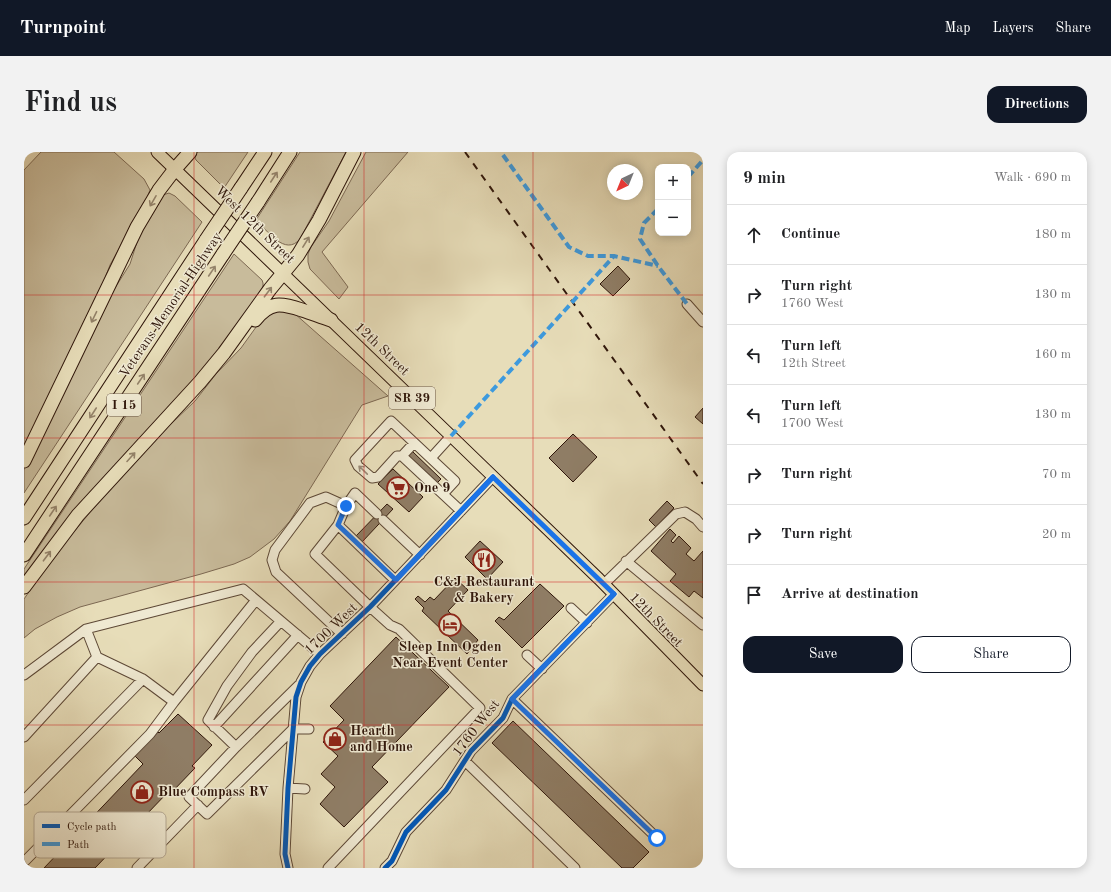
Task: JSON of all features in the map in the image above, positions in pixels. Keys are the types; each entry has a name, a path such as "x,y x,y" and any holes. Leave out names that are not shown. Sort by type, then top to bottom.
{"highway":[{"path":"24,461 137,227 159,190 190,152"},
{"name":"Veterans Memorial Highway","path":"24,518 265,152"},
{"name":"Veterans Memorial Highway","path":"24,555 290,152"},
{"path":"24,587 78,515 200,382 224,353 270,289 298,255 319,220 354,152"},
{"path":"224,353 242,338 263,310 270,306 280,304 289,306 331,320"}],"main road":[{"name":"West 12th Street","path":"157,152 331,320"},
{"name":"12th Street","path":"331,320 604,584 703,686"}],"street":[{"path":"687,304 703,322"},
{"path":"414,443 402,456 397,456 378,477 372,478 358,466 355,460 391,421 455,481 443,494"},
{"path":"431,458 451,436"},
{"path":"402,456 461,511"},
{"name":"1700 West","path":"288,868 285,854 288,788 296,698 301,682 310,666 320,654 370,607 493,477"},
{"path":"328,868 480,708 399,629 390,625 315,554 338,525 346,506 355,493 420,555"},
{"path":"342,634 276,572 272,560 275,550 310,503 326,498 346,506"},
{"path":"604,584 676,514 685,512 696,519 703,527"},
{"path":"338,525 396,580"},
{"path":"626,561 703,625"},
{"path":"24,675 86,629 243,589 320,654"},
{"name":"1760 West","path":"385,868 392,861 406,832 446,790 471,751 503,718 512,699 614,594"},
{"path":"73,812 150,734 256,600"},
{"path":"571,608 587,623"},
{"path":"236,747 208,720 226,686 252,652 281,621"},
{"path":"86,629 97,658 143,680 174,702"},
{"path":"214,726 298,635"},
{"path":"527,655 542,669"},
{"path":"24,737 97,658"},
{"path":"24,800 143,680"},
{"path":"301,682 236,747 189,797 207,814 293,729 309,729"},
{"path":"512,699 657,838"},
{"path":"465,760 575,868"},
{"path":"288,788 305,789"},
{"path":"166,838 198,805"},
{"path":"24,862 34,852"},
{"path":"137,868 147,858"}],"shaded area":[{"path":"41,152 114,152 144,179 150,190 110,265 100,291 24,447 24,170"},
{"path":"197,152 248,152 224,188 196,160 195,158"},
{"path":"300,152 346,152 300,239 294,244 288,245 282,244 276,240 256,220"},
{"path":"366,152 408,152 322,252 348,287 339,299 310,269 308,254 311,247 329,221"},
{"path":"169,193 175,196 202,222 24,493 24,470 110,296 130,264 138,239 160,198"},
{"path":"234,254 262,280 263,288 218,352 24,579 24,569"},
{"path":"279,309 294,313 388,396 362,405 290,521 274,539 250,557 234,564 201,574 80,607 35,629 24,638 24,599 53,557 149,445 195,401 216,374 241,348 264,316"}],"building":[{"path":"618,266 630,279 613,296 600,284"},
{"path":"703,408 703,424 695,417"},
{"path":"573,434 597,457 573,482 549,458"},
{"path":"412,451 441,479 435,485 407,457"},
{"name":"One 9","path":"393,469 423,497 409,512 378,484"},
{"path":"667,501 674,508 656,527 649,520"},
{"path":"387,504 393,509 362,542 356,536"},
{"path":"670,529 676,535 671,541 673,543 679,536 691,548 686,554 694,561 703,551 703,598 694,591 689,597 670,581 676,574 651,551"},
{"path":"480,541 503,562 487,579 465,557"},
{"name":"Sleep Inn Ogden Near Event Center","path":"455,578 468,590 448,611 478,640 467,654 422,611 424,608 415,599 418,596 425,602 430,597 434,600"},
{"path":"540,584 564,606 522,648 495,621 499,617 504,620"},
{"path":"396,637 449,687 372,767 388,782 344,827 320,804 335,787 321,774 338,756 323,742 344,720 330,706"},
{"name":"Blue Compass RV","path":"178,714 212,745 192,766 195,768 171,793 169,791 149,812 97,812 143,764 135,756 158,732 159,733"},
{"path":"513,721 649,852 633,868 622,868 492,743"},
{"name":"Blue Compass RV","path":"54,858 105,858 95,868 44,868"}],"railway":[{"path":"465,152 703,484"}],"marked path":[{"path":"503,155 569,247 588,256 614,256 658,266"},
{"path":"691,174 703,160"},
{"path":"655,212 644,223 640,239 658,266 687,304"},
{"path":"451,436 614,256"}],"cycle path":[{"path":"288,868 285,854 288,788 296,697 301,682 310,666 320,654 370,607 493,477"},
{"path":"385,868 392,861 406,832 446,790 471,751 503,718 512,699 614,594"}],"place":[{"name":"One 9","path":"398,488"},
{"name":"C&J Restaurant & Bakery","path":"484,560"},
{"name":"Sleep Inn Ogden Near Event Center","path":"450,625"},
{"name":"Hearth and Home","path":"335,739"},
{"name":"Blue Compass RV","path":"142,792"}],"route":[{"path":"346,506 338,525 396,580 493,477 614,594 512,699 657,838"}]}
